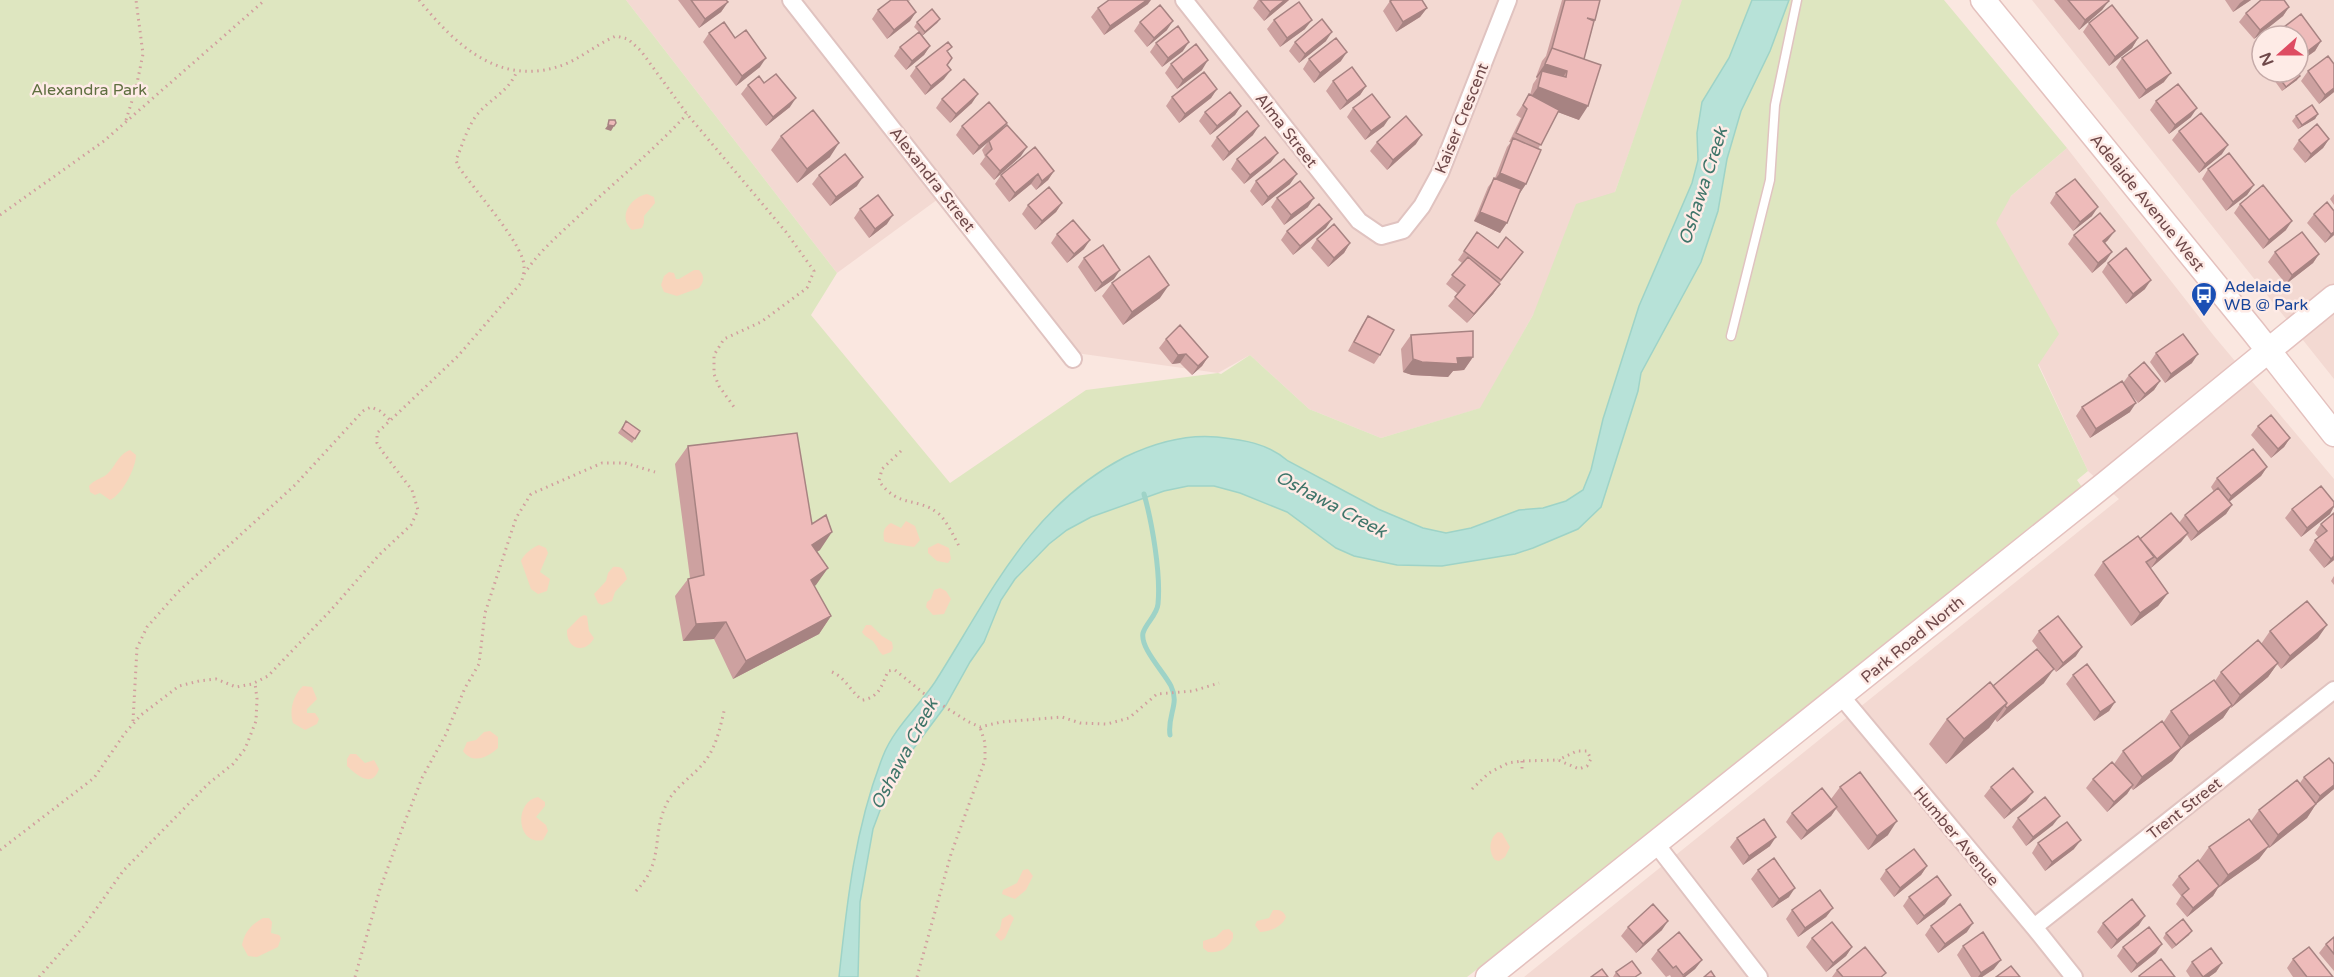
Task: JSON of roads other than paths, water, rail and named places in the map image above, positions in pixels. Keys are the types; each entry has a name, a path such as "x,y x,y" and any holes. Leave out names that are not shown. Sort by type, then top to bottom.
{"main road":[{"name":"Adelaide Avenue West","path":"1988,2 2334,434"},
{"name":"Park Road North","path":"1488,977 1841,696 2334,297"}],"street":[{"name":"Alexandra Street","path":"791,0 1073,359"},
{"name":"Alma Street","path":"1184,0 1359,221 1381,236 1403,230"},
{"name":"Kaiser Crescent","path":"1403,230 1422,206 1440,173 1508,0"},
{"name":"Trent Street","path":"2034,927 2334,690"},
{"name":"Humber Avenue","path":"1841,696 2074,977"},
{"path":"1656,844 1759,977"}],"lane":[{"path":"1731,336 1770,180 1775,105 1797,0"}],"water":[{"name":"Oshawa Creek","path":"1752,0 1789,0 1770,51 1741,111 1727,159 1718,211 1701,262 1641,373 1638,391 1601,507 1578,529 1533,548 1515,554 1442,566 1397,565 1354,556 1336,548 1287,512 1240,493 1214,486 1188,486 1164,491 1091,517 1067,530 1049,544 1015,579 1001,600 984,642 946,705 905,760 882,805 873,829 860,902 858,977 839,977 849,892 859,837 873,783 888,746 935,682 1015,555 1037,527 1092,477 1125,457 1170,441 1205,436 1237,439 1272,450 1288,461 1378,509 1423,528 1446,533 1471,528 1519,510 1543,508 1566,501 1583,490 1591,470 1603,419 1639,306 1692,183 1698,160 1697,133 1702,102 1729,58"}],"waterway":[{"path":"1144,494 1155,548 1159,592 1157,608 1144,629 1143,639 1173,692 1174,704 1170,735"}],"place":[{"name":"Adelaide WB @ Park","path":"2204,318"}],"park label":[{"name":"Alexandra Park","path":"89,89"}]}
